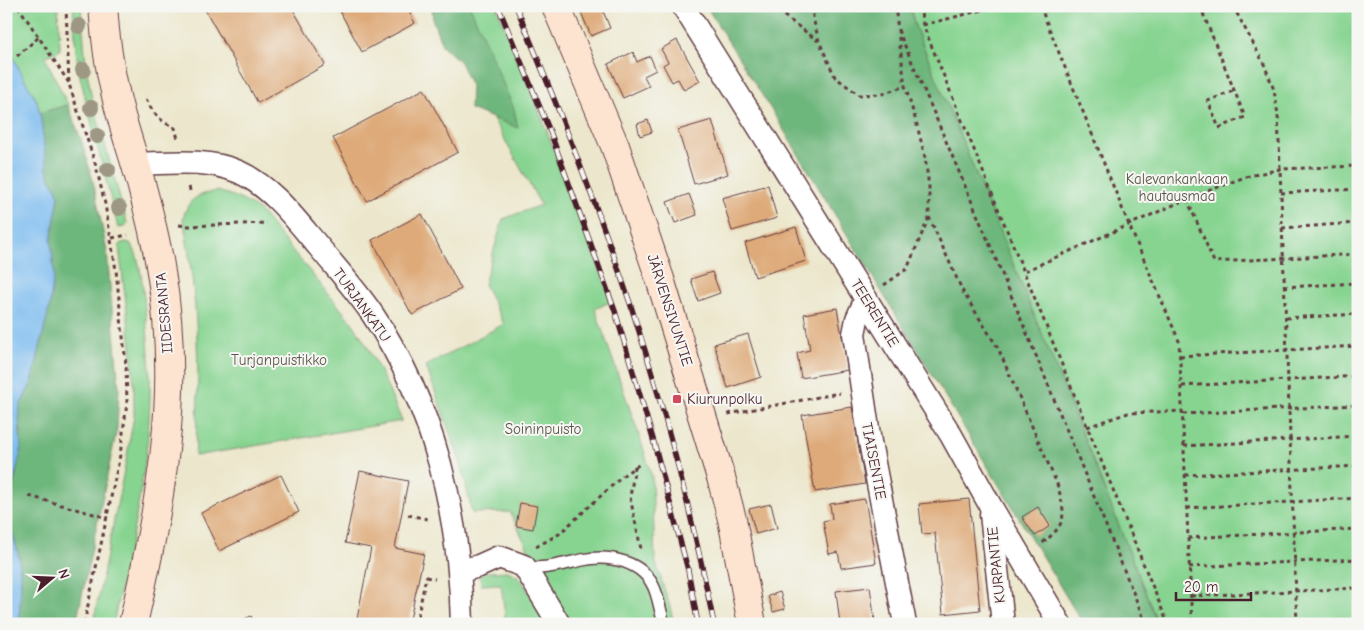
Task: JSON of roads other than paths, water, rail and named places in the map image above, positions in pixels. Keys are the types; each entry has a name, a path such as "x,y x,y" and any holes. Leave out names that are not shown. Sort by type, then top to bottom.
{"street":[{"name":"IIDESRANTA","path":"104,6 107,42 116,98 143,190 161,272 168,332 170,394 167,437 153,534 133,624"},
{"name":"JÄRVENSIVUNTIE","path":"556,6 615,146 660,279 722,481 732,519 752,624"},
{"name":"TEERENTIE","path":"683,6 951,435 1060,624"},
{"name":"TURJANKATU","path":"135,164 184,162 215,165 241,173 260,185 297,221 372,314 408,378 427,422 445,482 456,536 452,576 462,624"},
{"name":"TIAISENTIE","path":"866,299 857,319 854,334 868,433 905,624"},
{"name":"KURPANTIE","path":"990,505 1003,624"},
{"path":"452,576 499,557 524,566 558,624"}],"lane":[{"path":"524,566 541,568 582,560 609,558 628,563 643,574 654,588 664,624"}],"water":[{"path":"6,42 36,99 40,113 47,169 59,196 51,240 54,273 50,304 32,382 20,406 21,451 8,505 8,515 19,558 21,584 19,624 6,624"}],"railway":[{"path":"498,6 551,134 615,311 653,439 688,570 698,624"},
{"path":"516,6 576,155 631,306 677,464 714,624"}],"place":[{"name":"Kiurunpolku","path":"677,399"}],"park label":[{"name":"Kalevankankaan hautausmaa","path":"1177,188"},
{"name":"Turjanpuistikko","path":"279,360"},
{"name":"Soininpuisto","path":"543,429"}]}
